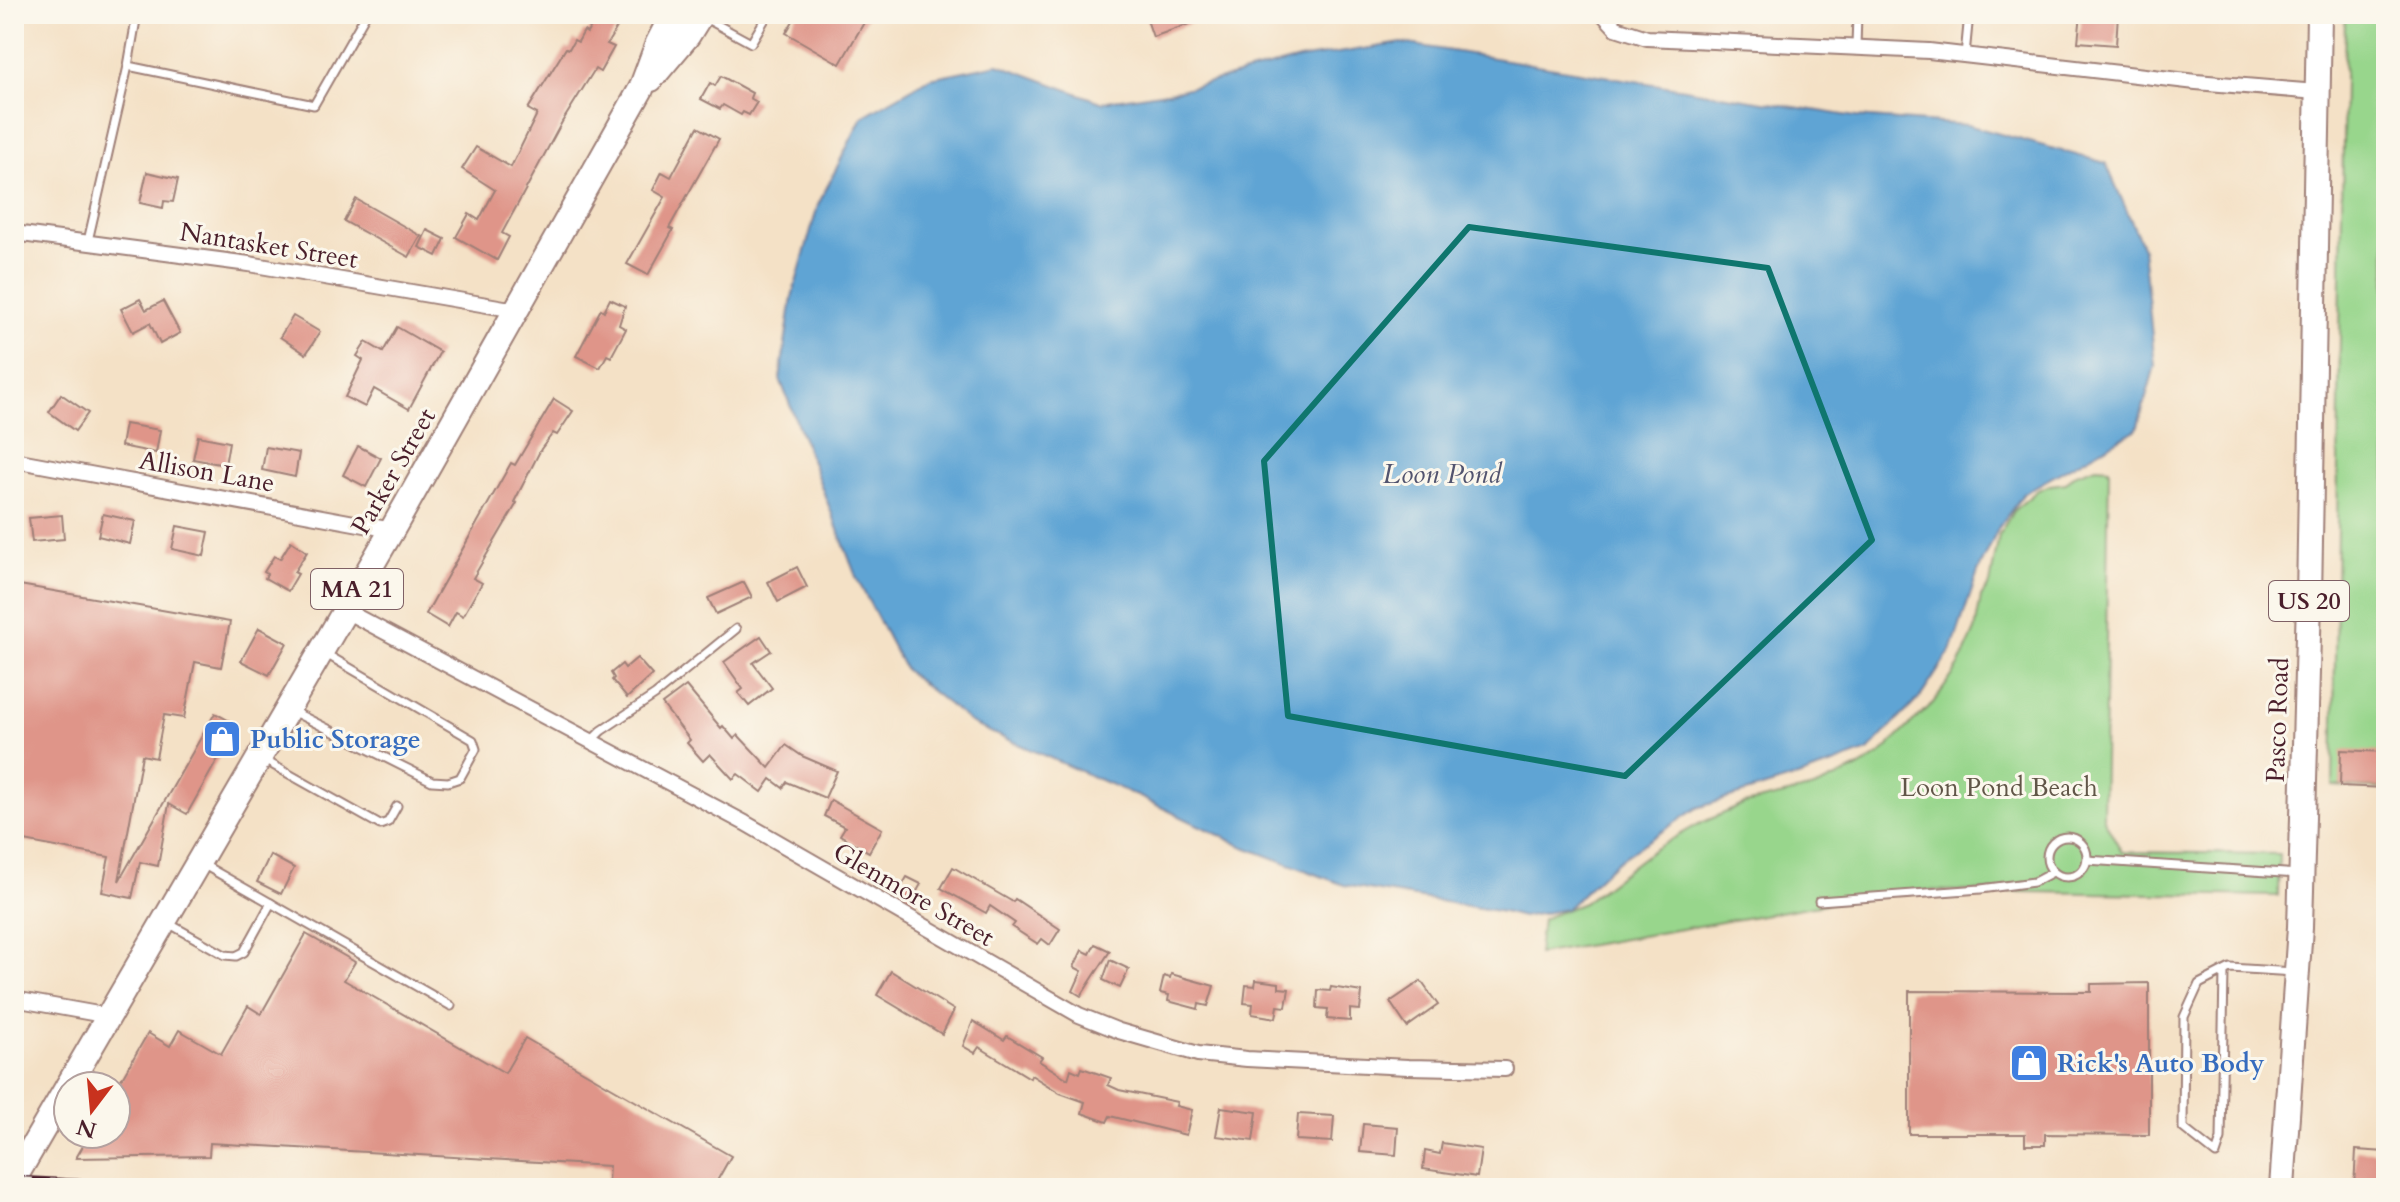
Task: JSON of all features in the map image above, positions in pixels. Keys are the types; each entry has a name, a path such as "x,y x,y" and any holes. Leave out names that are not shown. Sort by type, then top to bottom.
{"main road":[{"name":"Parker Street","path":"77,1070 392,530 641,89 658,43 673,14"},
{"name":"Parker Street","path":"641,89 681,43 701,14"},
{"name":"Pasco Road","path":"2282,1188 2301,874 2319,14"},
{"name":"Parker Street","path":"14,1179 52,1114"}],"street":[{"path":"1603,14 1616,28 1647,38 1965,55 2196,82 2317,92"},
{"name":"Nantasket Street","path":"14,233 249,264 516,310"},
{"name":"Allison Lane","path":"14,460 392,530"},
{"name":"Glenmore Street","path":"344,610 745,823 1079,1015 1119,1031 1198,1054 1247,1059 1505,1069"},
{"path":"14,999 109,1016"}],"lane":[{"path":"88,241 137,14"},
{"path":"128,66 314,105 366,14"},
{"path":"701,14 751,43 768,14"},
{"path":"1856,47 1857,14"},
{"path":"1965,55 1969,14"},
{"path":"591,741 655,695 736,629"},
{"path":"287,709 432,781 448,782 460,778 476,749 473,740 320,651"},
{"path":"259,757 380,825 388,822 397,806"},
{"path":"2065,837 2078,840 2086,850 2087,860 2083,869 2072,877 2053,872 2047,860 2053,842 2065,837"},
{"path":"2087,860 2301,874"},
{"path":"198,861 451,1006"},
{"path":"1819,901 1981,889 2034,882 2053,872"},
{"path":"164,921 225,955 236,956 244,952 271,903"},
{"path":"2224,972 2221,1139 2216,1154 2183,1128 2184,1017 2199,984 2230,968 2296,972"}],"highlighted area":[{"path":"1469,227 1768,268 1872,540 1625,776 1288,716 1264,461"}],"green space":[{"path":"2345,14 2386,14 2386,789 2333,786"},
{"name":"Loon Pond Beach","path":"2096,467 2109,468 2103,818 2122,852 2279,854 2278,896 1905,890 1538,954 1542,919 1583,903 1653,850 1699,824 1745,804 1814,788 1878,756 1933,703 1959,666 1975,630 1981,597 1990,584 1999,535 2013,511 2038,490 2066,483 2073,475"}],"water":[{"name":"Loon Pond","path":"1402,43 1856,117 1967,125 2106,163 2143,248 2155,366 2137,429 2024,493 1999,527 1978,572 1952,649 1921,696 1868,751 1804,775 1697,808 1615,863 1566,909 1522,917 1344,885 1242,846 1142,798 974,725 905,670 857,579 780,379 792,297 818,205 862,117 930,78 998,64 1101,102 1180,90 1299,59"}],"building":[{"path":"598,14 625,14 607,44 614,47 600,72 595,69 562,122 502,233 509,237 497,260 456,237 469,214 479,220 495,190 462,169 476,147 511,167 537,114 528,109 566,48 569,49 574,40 578,42 584,31 587,33"},
{"path":"797,14 869,14 840,64 786,33"},
{"path":"1145,14 1211,14 1211,16 1153,37"},
{"path":"2081,14 2118,14 2116,45 2078,42"},
{"path":"721,76 752,93 750,98 757,102 749,115 743,112 741,115 723,105 720,109 701,99 710,83 715,86"},
{"path":"698,127 719,139 669,228 673,230 648,275 627,264 665,197 653,190 662,172 671,177"},
{"path":"147,172 178,179 173,202 164,201 163,208 140,203"},
{"path":"356,199 421,236 409,257 344,221"},
{"path":"427,230 445,239 437,256 419,247"},
{"path":"140,299 146,310 163,301 180,333 160,344 150,323 133,332 121,309"},
{"path":"610,299 625,306 619,325 626,329 611,357 607,355 600,368 576,356 601,309 604,311"},
{"path":"293,316 320,332 306,354 280,337"},
{"path":"397,327 440,352 409,409 374,389 365,407 345,397 363,360 357,356 366,342 383,352"},
{"path":"61,394 88,413 75,431 49,412"},
{"path":"554,399 573,411 557,435 553,433 541,449 514,502 517,503 473,578 482,583 463,616 456,612 448,627 426,614 511,463 515,465"},
{"path":"125,424 160,430 156,453 121,446"},
{"path":"198,436 229,442 225,465 193,459"},
{"path":"358,446 381,458 366,487 343,475"},
{"path":"266,447 299,453 295,477 262,470"},
{"path":"103,514 135,521 130,544 98,536"},
{"path":"62,515 64,539 32,542 29,518"},
{"path":"177,526 209,532 204,556 172,549"},
{"path":"291,541 307,552 294,572 298,574 288,591 265,578 267,574 264,572 274,556 280,559"},
{"path":"797,567 807,587 778,602 768,582"},
{"path":"744,582 752,597 716,614 708,598"},
{"path":"14,584 230,622 221,667 195,662 184,718 164,715 156,758 142,755 119,881 215,713 237,725 187,814 169,804 158,866 140,862 132,898 102,892 109,857 14,839"},
{"path":"259,628 287,643 269,675 241,661"},
{"path":"761,636 771,651 753,663 772,688 749,706 738,693 743,689 724,662"},
{"path":"637,658 652,675 627,698 612,680 611,673 622,664 625,668"},
{"path":"686,686 721,728 723,726 734,739 738,735 769,768 786,745 802,756 837,771 825,798 787,782 783,788 771,779 762,792 738,774 733,779 710,754 703,761 687,743 690,740 662,704"},
{"path":"2341,750 2386,752 2386,788 2340,786"},
{"path":"831,800 882,829 869,852 840,835 845,827 824,816"},
{"path":"270,855 294,868 281,894 257,882"},
{"path":"953,867 1013,902 1015,899 1060,929 1050,945 1042,939 1038,944 1012,927 1015,923 990,906 986,913 941,888"},
{"path":"907,877 921,884 911,902 897,894"},
{"path":"306,934 355,962 344,980 505,1073 525,1038 731,1156 713,1188 608,1183 609,1166 210,1143 209,1156 76,1158 81,1150 132,1150 132,1070 126,1070 148,1033 170,1046 179,1030 221,1054 248,1006 261,1014"},
{"path":"1095,944 1110,951 1081,996 1073,991 1082,971 1074,967 1082,950 1090,954"},
{"path":"1110,960 1129,969 1120,988 1103,980"},
{"path":"891,971 954,1010 942,1034 877,995"},
{"path":"1171,974 1214,986 1208,1006 1199,1004 1198,1009 1168,1001 1169,995 1160,993 1164,976 1170,978"},
{"path":"1256,980 1279,983 1279,988 1289,989 1286,1007 1278,1006 1276,1018 1252,1014 1253,1004 1244,1003 1246,985 1255,986"},
{"path":"1421,981 1438,1005 1407,1027 1390,1002"},
{"name":"Rick's Auto Body","path":"2149,983 2149,1135 2045,1134 2045,1145 2025,1145 2025,1134 1909,1134 1909,991 2091,992 2091,984"},
{"path":"1331,987 1362,992 1360,1010 1350,1009 1350,1021 1327,1019 1328,1009 1317,1008 1318,990 1330,991"},
{"path":"973,1021 1004,1040 1007,1036 1042,1057 1039,1061 1068,1079 1071,1069 1080,1073 1082,1068 1111,1078 1108,1085 1119,1090 1177,1102 1176,1106 1192,1110 1186,1135 1110,1116 1107,1122 1082,1113 1085,1102 1060,1093 1031,1075 1030,1078 979,1047 975,1053 963,1046"},
{"path":"1221,1107 1257,1112 1253,1141 1216,1136"},
{"path":"1298,1114 1334,1116 1332,1142 1296,1140"},
{"path":"1363,1124 1398,1127 1396,1155 1360,1152"},
{"path":"1442,1143 1481,1149 1477,1177 1423,1169 1425,1151 1440,1154"},
{"path":"2356,1150 2386,1152 2386,1188 2354,1188"}],"railway":[{"path":"14,1180 180,1188"}],"place":[{"name":"Public Storage","path":"222,739"},
{"name":"Rick's Auto Body","path":"2029,1063"}]}
